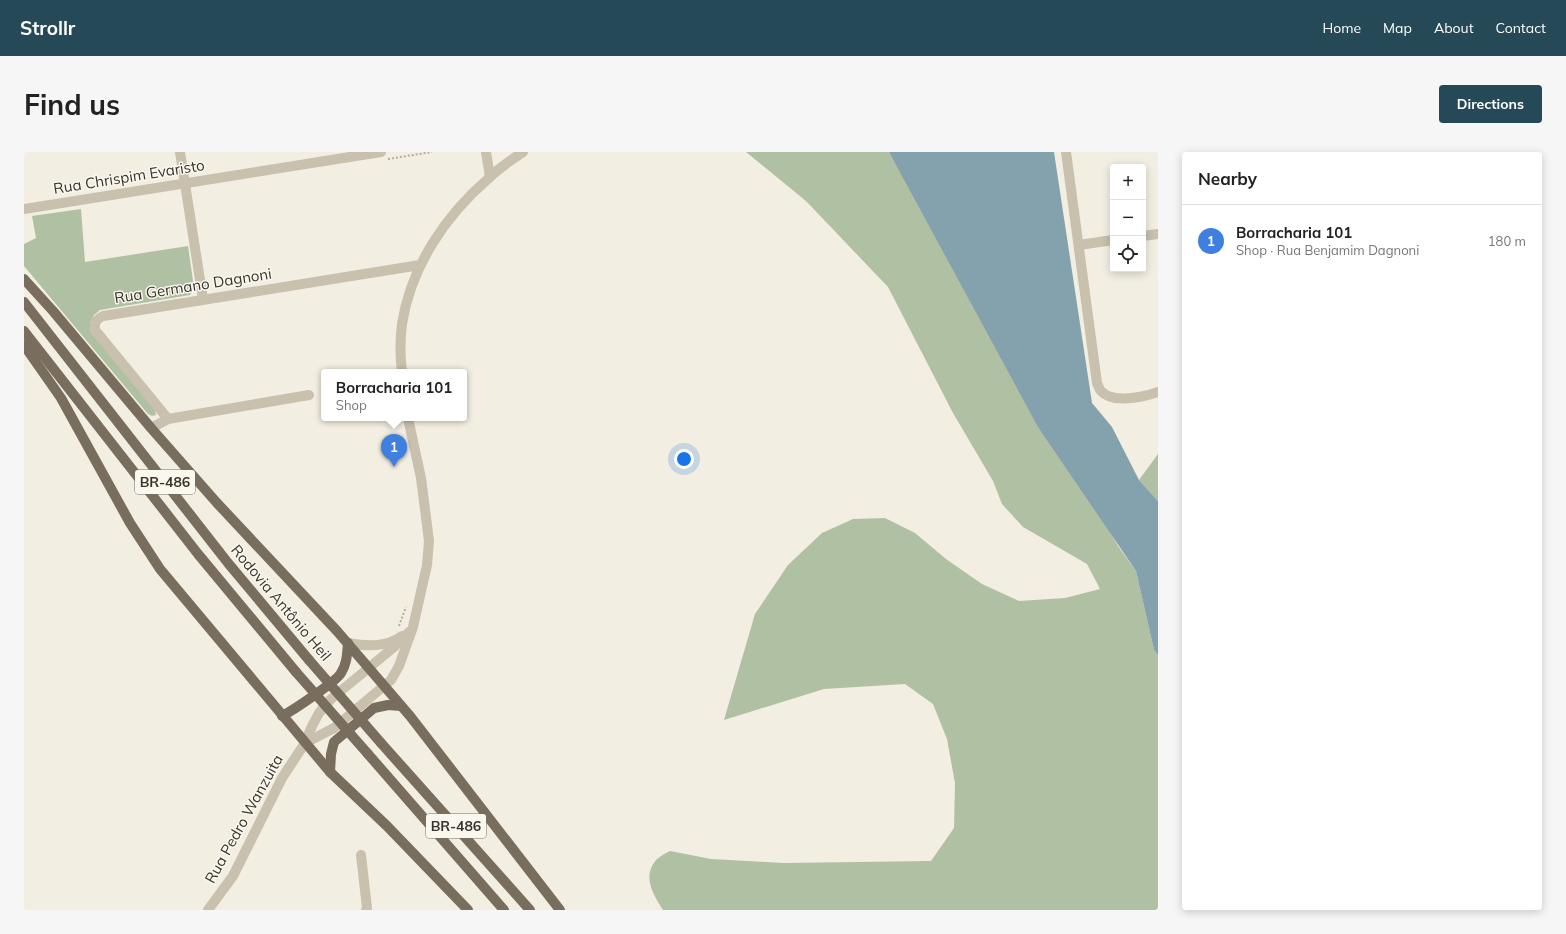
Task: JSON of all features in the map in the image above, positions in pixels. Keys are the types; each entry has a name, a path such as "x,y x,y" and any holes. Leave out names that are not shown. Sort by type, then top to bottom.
{"main road":[{"path":"24,279 222,509 369,667 560,910"},
{"name":"Rodovia Antônio Heil","path":"24,302 228,563 381,743 530,910"},
{"name":"BR-486","path":"24,331 198,554 296,672 504,910"},
{"path":"24,345 60,398 130,523 160,568 330,772 387,826 468,910"},
{"path":"282,716 298,707 340,675 346,664 348,643"},
{"path":"330,772 331,754 334,742 374,708 388,705 401,706"}],"street":[{"path":"180,152 203,299"},
{"path":"486,152 490,177"},
{"path":"402,369 400,353 402,324 407,301 420,265 442,228 465,200 490,177 523,152"},
{"path":"1066,152 1097,382 1101,391 1110,397 1117,399 1158,392"},
{"name":"Rua Chrispim Evaristo","path":"24,209 185,184 383,156"},
{"path":"1146,236 1158,234"},
{"path":"1079,245 1110,240"},
{"name":"Rua Germano Dagnoni","path":"168,419 95,330 94,325 96,320 103,316 203,299 420,265"},
{"path":"151,428 168,419 309,395"},
{"path":"305,743 334,728 391,680 399,666 413,627 427,565 429,541 421,478 409,421"},
{"path":"348,643 365,646 382,644 399,638 413,627"},
{"name":"Rua Pedro Wanzuita","path":"208,910 233,876 282,778 305,743 312,726 323,708 331,699 399,642 413,627"},
{"path":"361,855 366,910"}],"path":[{"path":"383,156 432,152"},
{"path":"398,630 407,603"}],"green space":[{"path":"746,152 889,152 1118,546 1136,571 1154,650 1158,655 1158,910 663,910 656,898 649,879 652,866 656,860 670,851 711,859 783,863 931,861 954,828 955,783 947,739 933,704 905,684 824,689 724,720 755,614 788,565 822,533 853,519 885,518 915,533 946,559 982,584 1019,601 1065,598 1100,589 1087,564 1023,527 1002,504 993,481 953,413 888,287 806,201"},
{"path":"81,209 85,262 188,246 194,288 190,295 100,310 94,315 90,323 154,407 156,415 152,416 148,414 24,266 24,244 36,238 32,216"},
{"path":"1158,454 1158,501 1139,480"}],"water":[{"path":"889,152 1054,152 1092,403 1112,427 1139,480 1158,501 1158,655 1154,650 1136,571 1038,427"}],"place":[{"name":"Borracharia 101","path":"394,467"}]}
